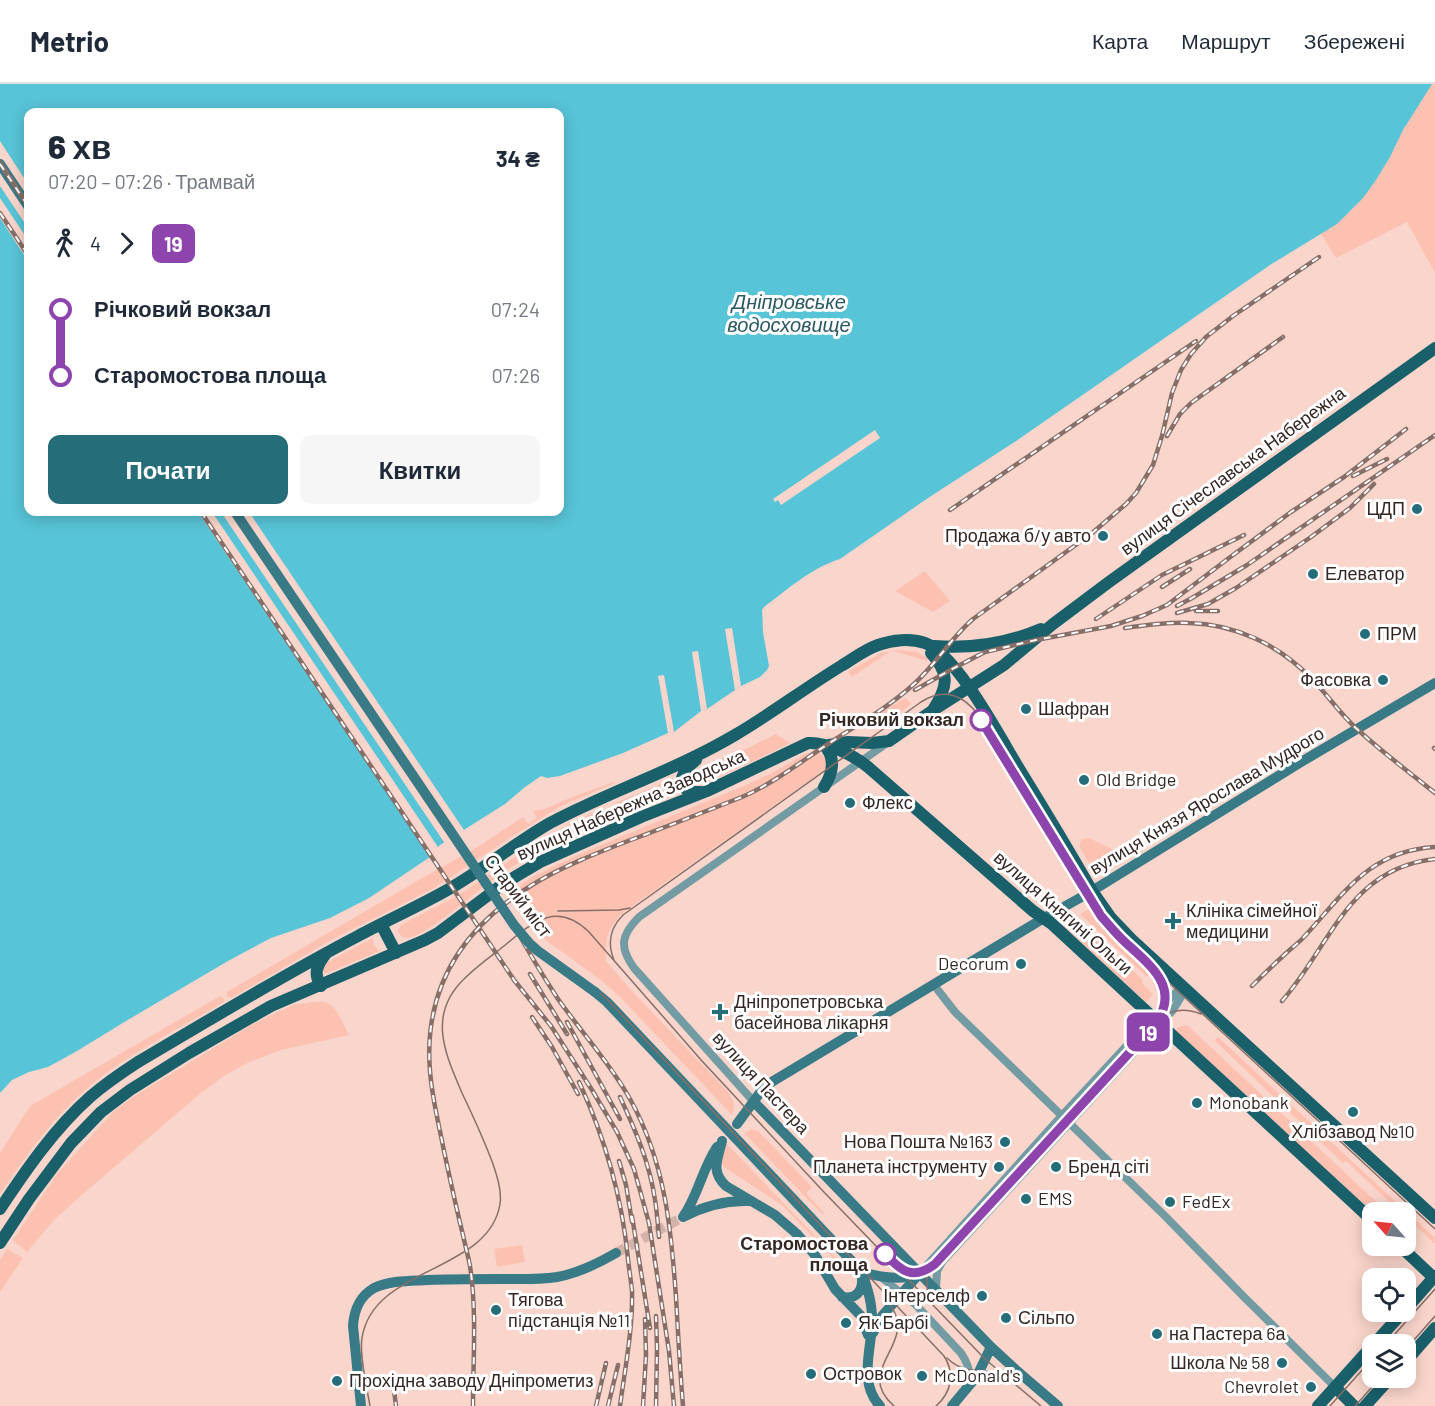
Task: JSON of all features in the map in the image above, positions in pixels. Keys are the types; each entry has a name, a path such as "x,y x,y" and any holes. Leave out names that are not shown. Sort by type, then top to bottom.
{"main road":[{"path":"0,164 24,200"},
{"name":"вулиця Січеславська Набережна","path":"889,741 1004,665 1109,582 1435,348"},
{"name":"Старий міст","path":"238,516 514,925 538,951 607,1002 862,1272"},
{"name":"вулиця Січеславська Набережна","path":"909,640 934,646 963,648 993,644 1027,635 1053,624"},
{"path":"909,640 931,653 939,662 944,673 945,683 942,694 933,711"},
{"name":"вулиця Набережна Заводська","path":"0,1209 35,1158 58,1131 89,1098 138,1062 326,954 452,888 489,865 527,836 573,812 706,752 869,649 891,641 909,640"},
{"name":"вулиця Княгині Ольги","path":"934,646 970,688 1092,891 1118,926 1435,1218"},
{"name":"вулиця Князя Ярослава Мудрого","path":"737,1124 765,1086 1435,683"},
{"name":"вулиця Набережна Заводська","path":"0,1243 50,1170 71,1143 101,1112 148,1078 271,1006 438,933 503,884 540,862 641,817 707,791 808,743 825,746 848,742 889,741"},
{"path":"824,787 833,765 830,751 825,746"},
{"name":"вулиця Княгині Ольги","path":"825,746 842,751 861,761 1033,911 1052,924 1362,1211"},
{"path":"706,752 687,767 681,779 682,785 687,790 707,791"},
{"path":"381,924 396,953"},
{"path":"321,986 316,970 326,954"},
{"name":"вулиця Пастера","path":"754,1102 920,1273"},
{"path":"751,1202 733,1201 713,1204 683,1217 691,1204 705,1168 722,1141 717,1162 717,1176 720,1181 775,1215 802,1239 815,1255 835,1289 861,1316 870,1341"},
{"path":"361,1406 353,1317 361,1300 374,1288 403,1281 557,1277 592,1267 616,1253"},
{"path":"1411,1256 1435,1278 1416,1298"},
{"path":"862,1272 879,1276 908,1277 920,1273"},
{"path":"842,1297 853,1297 860,1292 863,1282 862,1272"},
{"path":"862,1272 873,1318 868,1352 868,1374 870,1387 878,1404"},
{"path":"870,1341 882,1316 920,1273"},
{"path":"920,1273 991,1347 1058,1406"},
{"path":"1383,1334 1394,1322"},
{"path":"1416,1350 1435,1328"},
{"path":"952,1406 970,1386 991,1347"},
{"path":"1318,1406 1362,1357"},
{"path":"1335,1387 1354,1406"},
{"path":"1365,1406 1381,1388"}],"street":[{"name":"вулиця Пастера","path":"754,1102 634,968 627,958 624,936 639,917 889,741"},
{"path":"934,985 955,1012 1071,1123 1335,1387"},
{"path":"920,1273 1062,1115 1157,1021 1176,1008 1184,988"},
{"path":"936,1289 937,1271 942,1262 1071,1123 1157,1021"},
{"path":"879,1276 916,1305 961,1353 970,1371 970,1386"}],"shaded area":[{"path":"1432,84 1435,84 1435,273 1407,222 1336,258 1321,234 1351,210 1368,191 1389,158 1410,117"},
{"path":"925,571 950,601 933,612 895,591"},
{"path":"897,650 917,652 929,659 927,661 894,651 852,677 848,672 881,653"},
{"path":"906,698 911,704 882,727 874,716"},
{"path":"776,734 790,743 701,784 695,785 690,780 690,774 694,769 748,748"},
{"path":"813,752 823,756 828,767 620,915 608,936 606,961 728,1092 734,1108 732,1115 621,998 602,981 543,938 525,920 507,894 532,877 577,855 746,785"},
{"path":"614,782 559,807 434,888 331,940 231,998 227,996 227,992 476,848 523,817 528,824 537,818 533,811 545,809"},
{"path":"666,782 674,789 670,797 637,810 615,803"},
{"path":"601,809 625,814 566,839 523,861 495,878 423,932 409,938 400,934 398,930 401,925 459,895 547,835"},
{"path":"1089,838 1122,854 1125,859 1099,876 1080,848 1082,839"},
{"path":"1089,909 1147,971 1149,974 1147,977 1080,914"},
{"path":"1074,916 1142,979 1143,984 1153,994 1146,1002 1064,927"},
{"path":"373,938 374,945 379,951 327,973 323,972 324,964"},
{"path":"220,996 224,1002 127,1059 74,1100 44,1133 0,1194 0,1153 30,1106"},
{"path":"325,1002 333,1007 349,1035 281,1050 249,1062 224,1076 84,1193 55,1219 27,1252 13,1240 57,1174 113,1112 133,1097 253,1024 293,1005"},
{"path":"1187,1025 1376,1202 1362,1203 1175,1031 1178,1027"},
{"path":"1218,1037 1396,1202 1389,1202 1346,1161 1343,1163 1215,1041"},
{"path":"752,1129 759,1132 812,1187 806,1193 824,1213 822,1214 744,1133"},
{"path":"727,1144 838,1260 836,1261 782,1205 724,1167 722,1156"},
{"path":"1416,1220 1435,1238 1434,1243 1416,1226"},
{"path":"522,1245 525,1262 497,1267 494,1249"},
{"path":"7,1249 23,1258 0,1292 0,1260"}],"water":[{"name":"Дніпровське водосховище","path":"0,84 1432,84 1403,130 1376,180 1363,198 1337,224 1270,265 1019,439 840,559 810,573 764,607 762,610 763,632 769,666 760,677 701,711 674,732 560,776 547,778 541,776 505,804 440,845 430,857 369,898 330,918 271,938 48,1067 12,1080 0,1093"}],"pier":[{"path":"0,141 24,178 24,222 0,186"},
{"path":"0,198 24,234 24,255 0,218"},
{"path":"875,430 880,438 781,505 778,500 775,502 773,499"},
{"path":"201,516 215,516 440,850 432,859"},
{"path":"224,516 252,516 466,833 446,845"},
{"path":"732,628 741,686 735,690 725,629"},
{"path":"698,651 707,709 701,711 692,652"},
{"path":"664,675 674,732 668,733 658,676"}],"tunnel":[{"path":"616,1253 683,1217"}],"tram line":[{"path":"0,160 24,196"},
{"path":"240,516 520,930 540,950 608,1000 944,1356 951,1376 946,1395 936,1406"},
{"path":"614,960 611,936 615,925 623,915 921,702 929,697 946,694 960,698 979,716 1095,907 1114,932 1435,1229"},
{"name":"19","path":"885,1254 897,1266 913,1273 920,1273 935,1264 1155,1025 1164,1004 1164,990 1158,975 1101,916 981,720"},
{"path":"558,911 630,908"},
{"path":"370,1406 361,1345 371,1314 387,1296 475,1244 491,1227 500,1204 500,1189 493,1164 445,1049 443,1020 446,1006 464,979 478,966 534,923 555,916 566,917 577,922 589,932 702,1061 822,1190 985,1359 1041,1406"},
{"path":"1159,975 1164,996 1159,1018"},
{"path":"930,1300 927,1280 934,1261 1146,1029 1171,1012 1185,1010 1201,1014"},
{"path":"1395,1334 1435,1289"},
{"path":"889,1303 897,1318 897,1331 882,1368 880,1380 883,1392 894,1406"},
{"path":"1416,1338 1435,1316"},
{"path":"947,1358 966,1369 1003,1373"},
{"path":"1330,1406 1362,1370"},
{"path":"1355,1406 1371,1388"}],"railway":[{"path":"0,164 24,200"},
{"path":"0,213 24,249"},
{"path":"473,1406 472,1283 434,1101 430,1071 430,1040 434,1011 442,984 454,960 470,938 489,917 537,882 593,855 754,791 872,716 904,692 922,676 973,619 1091,534 1126,504 1136,493 1153,465 1172,393 1181,370 1191,354 1206,337 1233,316 1319,257"},
{"path":"1167,436 1180,414 1191,403 1283,337"},
{"path":"950,510 1196,341"},
{"path":"915,690 985,652 1111,626 1167,605 1291,512 1344,477 1406,429"},
{"path":"1177,606 1247,565 1435,435"},
{"path":"1353,476 1387,459"},
{"path":"1177,613 1208,604 1236,588 1350,508 1374,484"},
{"path":"204,516 514,980 551,1026 617,1132 634,1169 649,1223 669,1351 674,1406"},
{"path":"238,516 516,929 558,999 605,1061 630,1099 651,1147 664,1195 674,1271 683,1406"},
{"path":"1096,619 1162,575 1244,535"},
{"path":"1162,587 1190,569"},
{"path":"1196,611 1218,611"},
{"path":"1125,628 1173,623 1206,624 1255,638 1298,666 1366,737 1435,793"},
{"path":"1252,986 1303,938 1359,878 1392,857 1412,850 1435,847"},
{"path":"1282,1001 1345,912 1362,893 1382,877 1406,865 1435,859"},
{"path":"530,974 567,1034"},
{"path":"532,1017 578,1094"},
{"path":"567,1022 620,1119"},
{"path":"579,1082 597,1125 617,1191 632,1291 631,1320 620,1406"},
{"path":"620,1097 650,1173 659,1237"},
{"path":"619,1161 626,1185 632,1222"},
{"path":"632,1216 650,1328"},
{"path":"656,1316 656,1406"},
{"path":"643,1406 646,1355 645,1319"},
{"path":"596,1406 606,1363"},
{"path":"608,1406 618,1365"},
{"path":"392,1374 396,1406"}],"place":[{"name":"ЦДП","path":"1417,509"},
{"name":"Продажа б/у авто","path":"1103,536"},
{"name":"Елеватор","path":"1313,574"},
{"name":"ПРМ","path":"1365,634"},
{"name":"Фасовка","path":"1383,680"},
{"name":"Шафран","path":"1026,709"},
{"name":"Річковий вокзал","path":"981,720"},
{"name":"Old Bridge","path":"1084,780"},
{"name":"Флекс","path":"850,803"},
{"name":"Клініка сімейної медицини","path":"1173,921"},
{"name":"Decorum","path":"1021,964"},
{"name":"Дніпропетровська басейнова лікарня","path":"720,1012"},
{"name":"Monobank","path":"1197,1103"},
{"name":"Хлібзавод №10","path":"1353,1112"},
{"name":"Нова Пошта №163","path":"1005,1142"},
{"name":"Планета інструменту","path":"999,1167"},
{"name":"Бренд сіті","path":"1056,1167"},
{"name":"EMS","path":"1026,1199"},
{"name":"FedEx","path":"1170,1202"},
{"name":"Старомостова площа","path":"885,1254"},
{"name":"Інтерселф","path":"982,1296"},
{"name":"Тягова пiдстанцiя №11","path":"496,1310"},
{"name":"Сільпо","path":"1006,1318"},
{"name":"Як Барбі","path":"846,1323"},
{"name":"на Пастера 6а","path":"1157,1334"},
{"name":"Школа № 58","path":"1282,1363"},
{"name":"Островок","path":"811,1374"},
{"name":"McDonald's","path":"922,1376"},
{"name":"Прохідна заводу Дніпрометиз","path":"337,1381"},
{"name":"Chevrolet","path":"1311,1387"}]}
